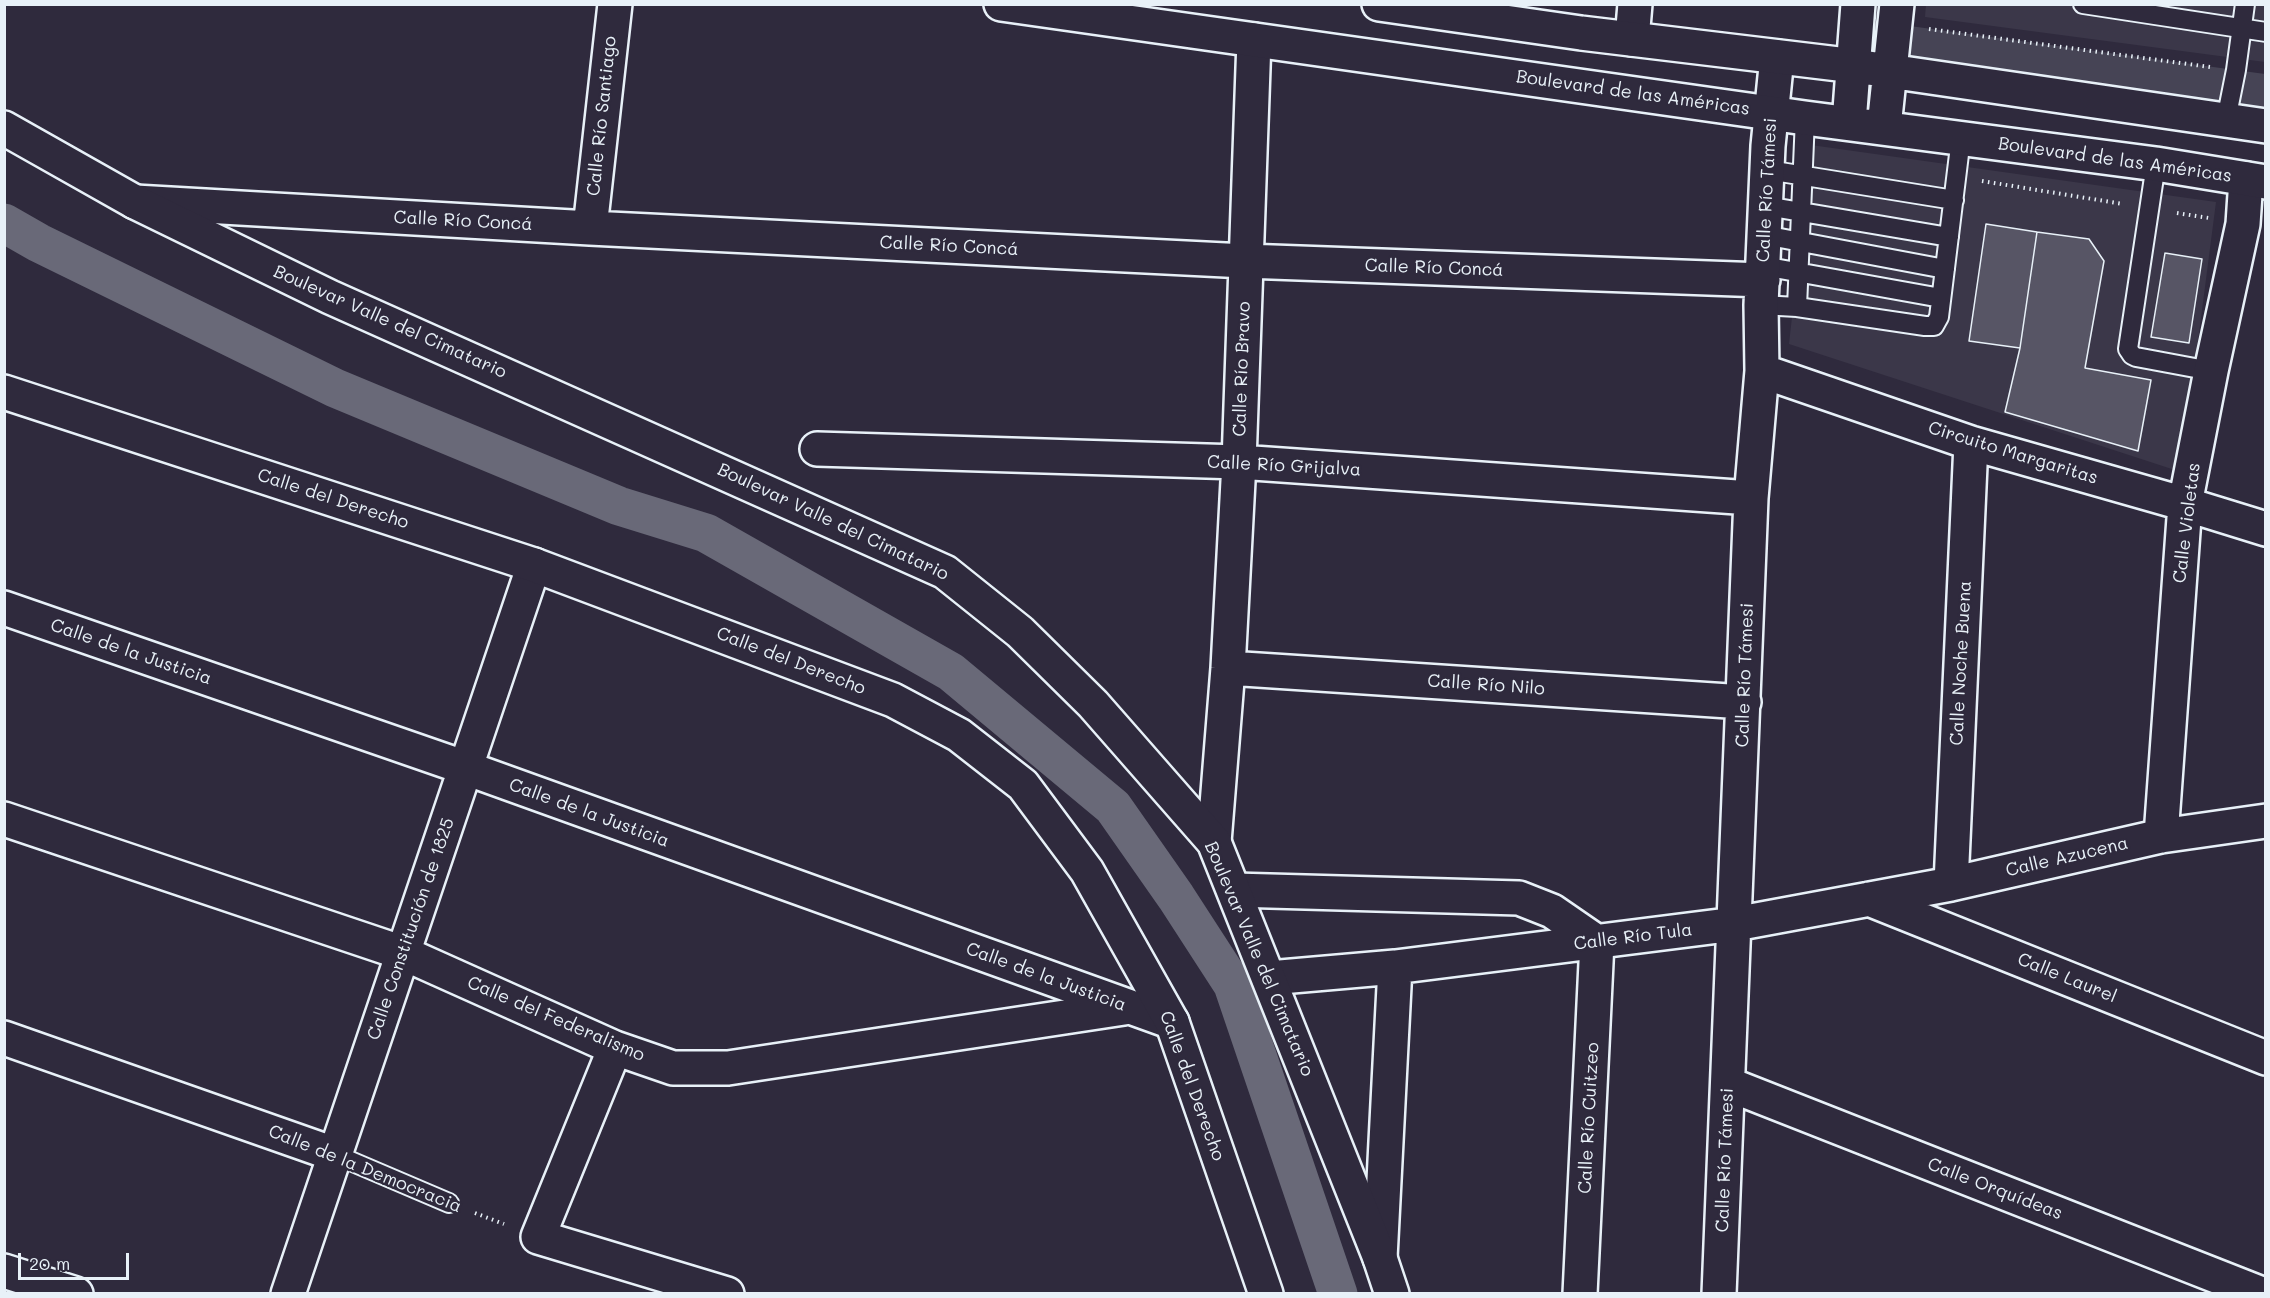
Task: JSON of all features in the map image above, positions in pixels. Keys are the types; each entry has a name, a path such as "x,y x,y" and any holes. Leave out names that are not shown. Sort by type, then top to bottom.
{"street":[{"name":"Calle Río Santiago","path":"590,228 615,4"},
{"name":"Boulevard de las Américas","path":"1001,4 1771,114 2156,164 2256,180"},
{"path":"1379,4 1427,8 1632,39 1855,66 2265,126"},
{"path":"1632,39 1635,4"},
{"path":"1849,123 1858,4"},
{"path":"1884,127 1896,14"},
{"name":"Calle Río Bravo","path":"1214,842 1228,668 1239,462 1254,40"},
{"name":"Calle Río Támesi","path":"1719,1293 1751,498 1762,371 1763,258 1767,170 1777,57"},
{"name":"Boulevar Valle del Cimatario","path":"4,128 135,202 330,297 945,572 1020,632 1093,704 1214,842 1392,1293"},
{"name":"Calle Violetas","path":"2161,836 2185,504 2243,224 2256,180"},
{"name":"Calle Río Concá","path":"135,202 590,228 1245,261 1763,258"},
{"name":"Circuito Margaritas","path":"1762,371 1971,443 2265,529"},
{"name":"Calle del Derecho","path":"4,392 534,565 893,700 959,735 1023,785 1087,871 1172,1022 1266,1293"},
{"name":"Calle Noche Buena","path":"1951,884 1971,443"},
{"name":"Calle Río Grijalva","path":"817,450 1239,462 1751,498"},
{"name":"Calle Constitución de 1825","path":"288,1293 534,565"},
{"name":"Calle de la Justicia","path":"4,608 466,768 1172,1022"},
{"name":"Calle Río Nilo","path":"1228,668 1744,702"},
{"name":"Calle del Federalismo","path":"4,819 403,953 615,1048 673,1068 728,1068 1129,1007"},
{"name":"Calle Azucena","path":"1869,899 1951,884 2161,836 2265,820"},
{"path":"1234,890 1519,898 1552,911 1598,942"},
{"name":"Calle Río Tula","path":"1269,978 1395,967 1735,924 1869,899"},
{"name":"Calle Laurel","path":"1869,899 2265,1058"},
{"name":"Calle Río Cuitzeo","path":"1580,1293 1598,942"},
{"path":"1380,1258 1395,967"},
{"name":"Calle de la Democracia","path":"4,1038 334,1154"},
{"path":"615,1048 538,1237 727,1293"},
{"name":"Calle Orquídeas","path":"1728,1084 2262,1293"},
{"path":"4,1271 76,1293"}],"lane":[{"path":"2082,4 2265,32"},
{"path":"2226,120 2245,4"},
{"path":"1797,307 1805,118"},
{"path":"1763,258 1797,307 1925,327 1934,326 1939,317 1961,138"},
{"path":"2156,164 2128,349 2136,357 2211,371"},
{"path":"1767,170 1954,200"},
{"path":"1763,258 1801,213"},
{"path":"1801,213 1949,237"},
{"path":"1763,258 1800,243 1945,269"},
{"path":"1763,258 1799,274 1941,298"},
{"name":"Calle de la Democracia","path":"334,1154 449,1203"}],"path":[{"path":"1896,14 2236,70"},
{"path":"1958,177 2243,224"},
{"name":"Calle de la Democracia","path":"449,1203 538,1237"}],"shaded area":[{"path":"1926,4 2265,5 2265,62 1925,17"},
{"path":"1895,24 2265,74 2265,126 1893,65"},
{"path":"1811,145 2216,202 2181,472 1789,344"}],"building":[{"path":"1986,224 2037,232 2020,348 1969,341"},
{"path":"2037,232 2089,239 2104,261 2085,368 2151,380 2138,451 2005,412 2020,348"},
{"path":"2165,253 2202,259 2189,343 2151,337"}],"waterway":[{"path":"4,223 39,243 335,388 619,506 706,533 951,672 1113,807 1176,897 1233,985 1338,1294"}]}
